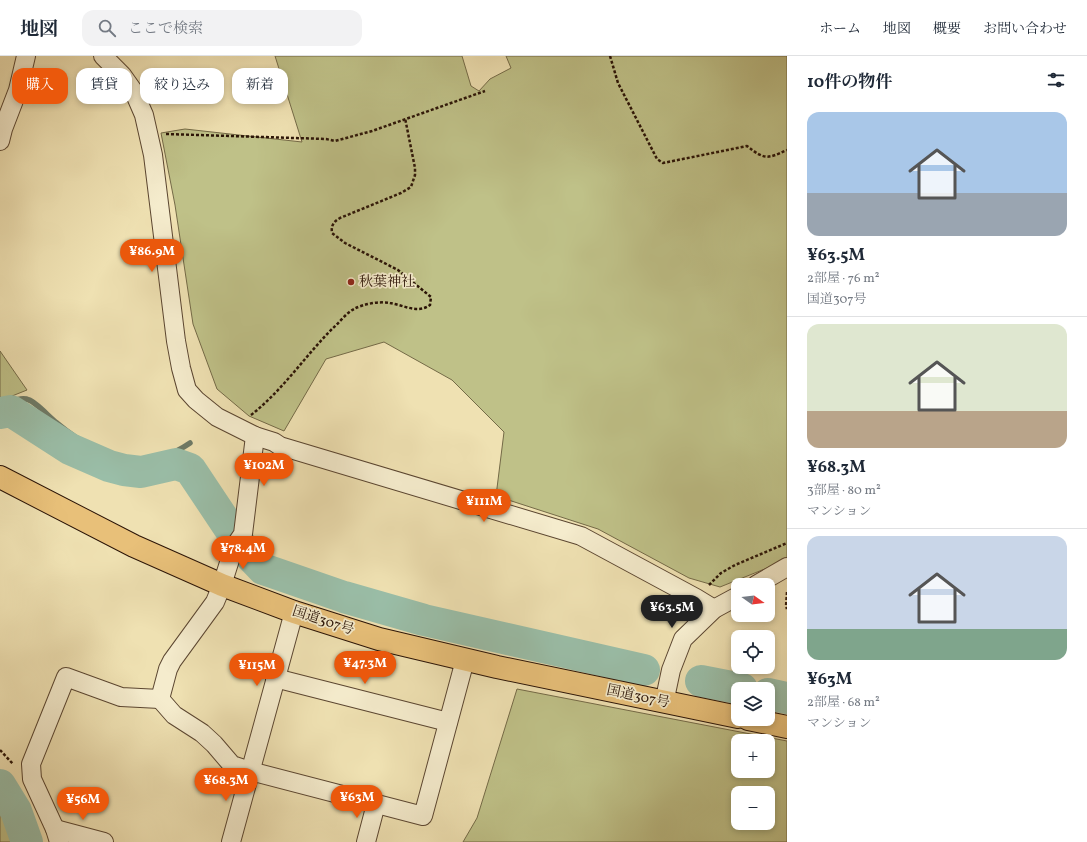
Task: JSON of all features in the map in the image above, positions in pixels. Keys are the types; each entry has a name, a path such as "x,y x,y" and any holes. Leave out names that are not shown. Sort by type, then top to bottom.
{"highway":[{"name":"国道307号","path":"0,477 134,546 222,585 294,612 379,639 465,660 664,703 731,716"},
{"path":"775,725 787,727"}],"street":[{"path":"0,141 2,129 18,90 26,56"},
{"path":"104,56 122,75 134,92 144,115 153,154 175,335 181,368 187,390 196,400 217,417 255,436 274,442 280,446 581,536 690,594 714,609"},
{"path":"160,699 168,669 172,661 215,602 222,585 238,540 255,436"},
{"path":"768,578 787,567"},
{"path":"664,703 671,670 683,640 714,609 731,600"},
{"path":"231,842 294,612"},
{"path":"104,842 57,835 32,779 31,764 66,677 121,697 160,699 174,716 202,732 232,765 423,816 465,660"},
{"path":"275,678 448,722"},
{"path":"366,842 376,804"}],"path":[{"path":"610,56 618,82 657,159 663,164 747,146 758,154 771,158 787,150"},
{"path":"147,133 326,139 334,141 372,131 405,118 485,91"},
{"path":"236,426 265,404 326,335 352,310 360,306 383,302 416,309 425,309 430,305 431,297 427,292 398,270 332,234 331,227 334,222 340,218 401,193 411,187 415,175 415,168 405,118"},
{"path":"706,590 712,580 721,573 735,565 787,543"},
{"path":"787,592 787,609"}],"green space":[{"path":"275,56 462,56 471,86 479,91 490,79 511,68 506,56 787,56 787,560 742,578 731,578 731,583 720,587 689,578 598,529 496,496 504,432 452,380 384,342 326,359 284,431 249,416 217,389 193,324 175,205 161,133 185,129 302,142 288,97 288,68 279,68"},
{"path":"0,351 27,390 2,400 0,396"},
{"path":"517,689 751,734 731,734 731,778 775,778 775,739 787,741 787,842 463,842 477,818"},
{"path":"0,800 22,842 0,842"}],"waterway":[{"path":"0,406 18,399 32,401 54,421 88,445 104,453 121,458 138,460 155,459 172,453 190,443"},
{"path":"0,413 11,411 70,449 109,466 141,472 176,464 190,469 242,547 263,569 344,597 424,620 644,670"},
{"path":"701,681 731,687"},
{"path":"775,695 787,698"},
{"path":"0,785 16,811 27,842"}],"place":[{"name":"秋葉神社","path":"351,282"}]}
